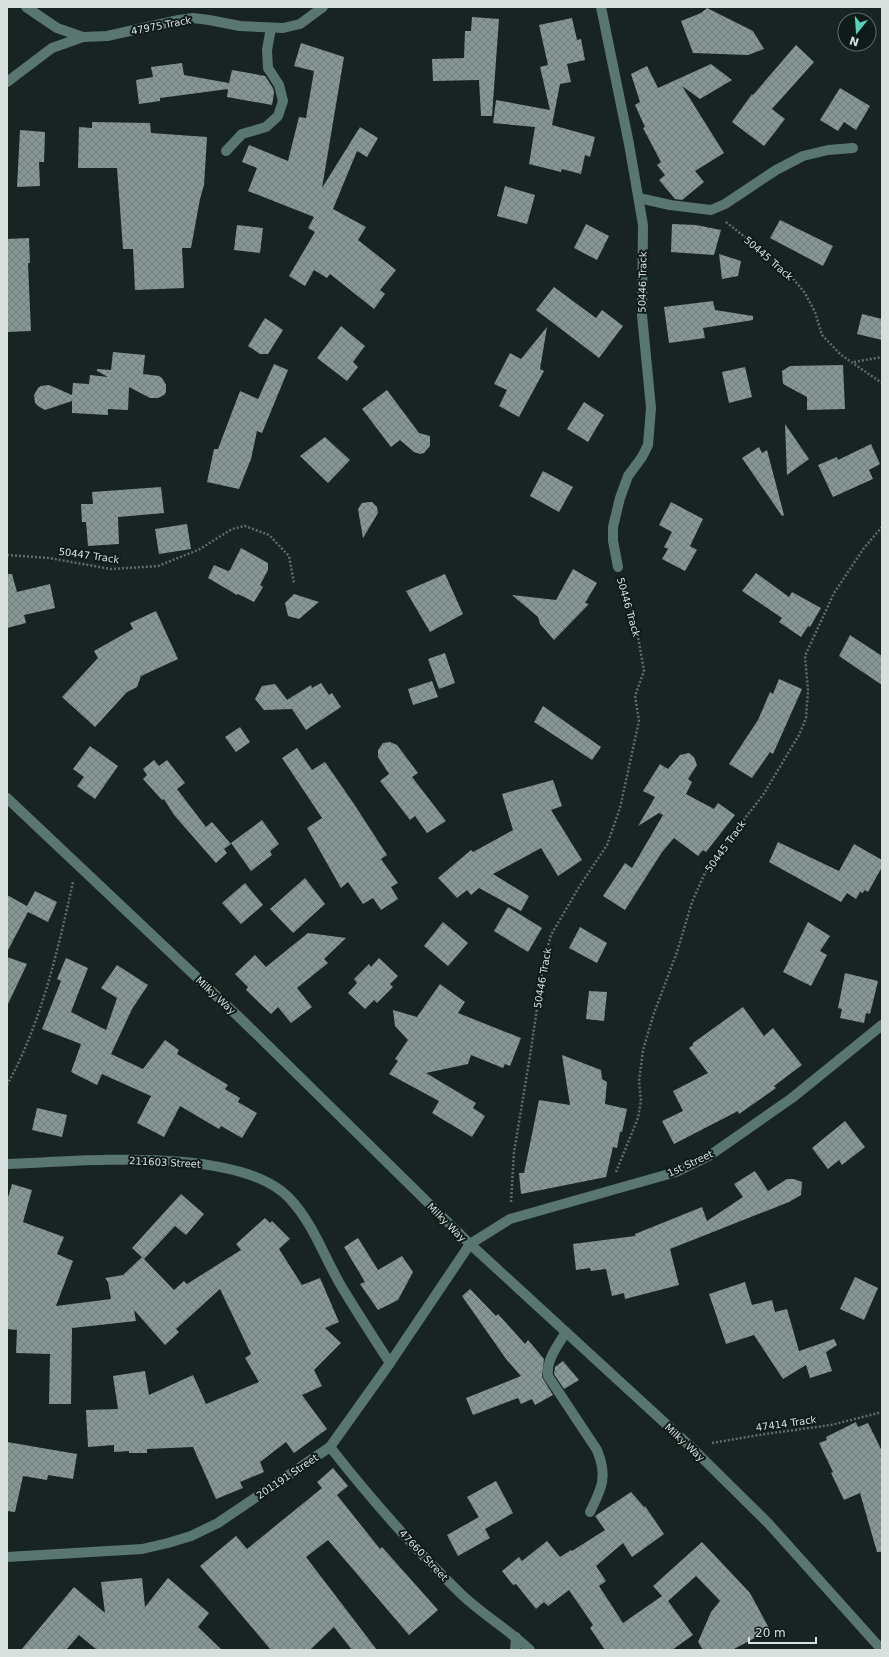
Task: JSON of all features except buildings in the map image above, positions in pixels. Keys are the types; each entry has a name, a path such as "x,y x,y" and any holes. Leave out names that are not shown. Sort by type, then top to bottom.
{"street":[{"path":"26,7 58,28 83,37"},
{"name":"47975 Track","path":"7,82 52,48 83,37 107,36 193,18 240,26 283,28 300,24 323,7"},
{"name":"50446 Track","path":"601,7 643,225 642,315 650,386 650,422 648,445 642,457 628,476 620,498 613,527 613,541 618,567"},
{"path":"226,151 242,134 266,127 278,116 282,101 279,85 268,68 267,50 271,28"},
{"path":"639,198 670,205 711,210 725,204 776,170 803,156 828,150 853,148"},
{"name":"Milky Way","path":"7,798 243,1021 470,1244 691,1447 768,1524 882,1650"},
{"name":"1st Street","path":"470,1244 510,1219 613,1188 676,1172 709,1156 792,1098 882,1025"},
{"name":"211603 Street","path":"7,1164 143,1160 190,1162 248,1174 266,1180 279,1188 292,1200 310,1226 340,1284 390,1363"},
{"name":"201191 Street","path":"7,1557 142,1549 191,1536 218,1523 330,1447 390,1363 470,1244"},
{"path":"566,1332 549,1362 547,1369 548,1376 597,1450 601,1459 603,1468 602,1488 590,1512"},
{"name":"47660 Street","path":"330,1447 368,1495 460,1594 516,1637 530,1650"},
{"path":"515,1650 516,1637"}],"path":[{"name":"50445 Track","path":"711,210 764,252 790,275 806,292 815,312 822,335 841,355 854,362 882,382"},
{"path":"854,362 882,357"},
{"name":"50447 Track","path":"7,555 49,558 111,569 158,566 200,549 232,529 245,526 269,535 289,556 294,583"},
{"name":"50445 Track","path":"613,1188 616,1173 638,1118 641,1102 639,1081 643,1050 654,1013 677,952 692,902 704,875 728,840 763,796 799,735 806,718 808,690 805,656 834,593 864,548 882,527"},
{"name":"50446 Track","path":"510,1219 514,1152 544,960 551,935 607,845 620,808 639,721 635,696 644,671 636,625 622,589 618,567"},
{"path":"7,1085 20,1062 35,1025 48,981 77,864"},
{"name":"47414 Track","path":"691,1447 765,1434 831,1425 882,1412"}]}
